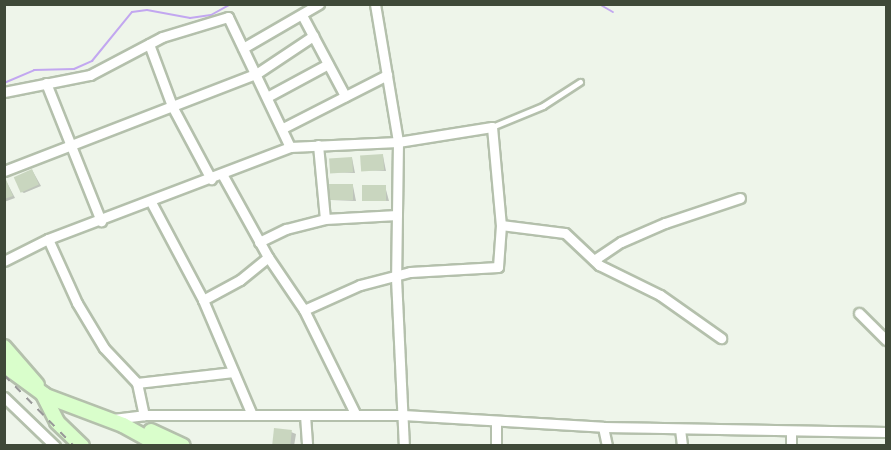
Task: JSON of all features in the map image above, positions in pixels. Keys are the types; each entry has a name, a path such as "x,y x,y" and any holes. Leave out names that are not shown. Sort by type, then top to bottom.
{"main road":[{"path":"4,347 45,395 57,422 81,446"},
{"path":"4,365 45,395 123,425 161,446"},
{"path":"123,425 140,426 183,446"}],"street":[{"path":"243,48 319,4"},
{"path":"375,4 398,142 396,278 404,446"},
{"path":"302,15 345,96"},
{"path":"4,92 97,72 149,44 228,17 283,128 290,147"},
{"path":"4,171 69,148 256,74 313,36"},
{"path":"149,44 172,106 211,179"},
{"path":"267,97 328,64"},
{"path":"283,128 387,75"},
{"path":"46,83 69,148 101,221"},
{"path":"4,261 48,239 151,202 290,147 398,142 492,127 501,225 501,261 495,268 416,270 396,278 360,285 304,310"},
{"path":"318,145 325,219"},
{"path":"222,174 268,257 304,310 356,415"},
{"path":"594,260 621,242 665,223 740,198"},
{"path":"151,202 203,300 252,415"},
{"path":"259,242 286,229 325,219 397,215"},
{"path":"501,225 565,233 594,260 669,300 721,338"},
{"path":"48,239 77,303 104,348 137,383 144,415"},
{"path":"203,300 240,280 268,257"},
{"path":"859,313 886,340"},
{"path":"137,383 233,372"},
{"path":"4,397 55,446"},
{"path":"107,419 144,415 356,415 603,427 886,432"},
{"path":"305,415 307,446"},
{"path":"496,421 496,446"},
{"path":"603,427 606,446"},
{"path":"680,429 682,446"},
{"path":"790,432 791,446"}],"lane":[{"path":"492,127 543,106 580,82"}],"building":[{"path":"383,154 384,170 361,172 360,156"},
{"path":"352,157 353,172 330,174 329,159"},
{"path":"32,169 39,185 21,193 14,177"},
{"path":"4,175 13,196 4,199"},
{"path":"329,184 353,184 353,200 329,200"},
{"path":"362,185 386,185 386,201 362,201"},
{"path":"274,428 292,430 290,446 272,444"}],"waterway":[{"path":"4,83 34,70 74,69 92,61 132,12 147,10 190,18 211,15 231,4"},
{"path":"599,4 613,12"}],"railway":[{"path":"4,375 74,446"}]}
